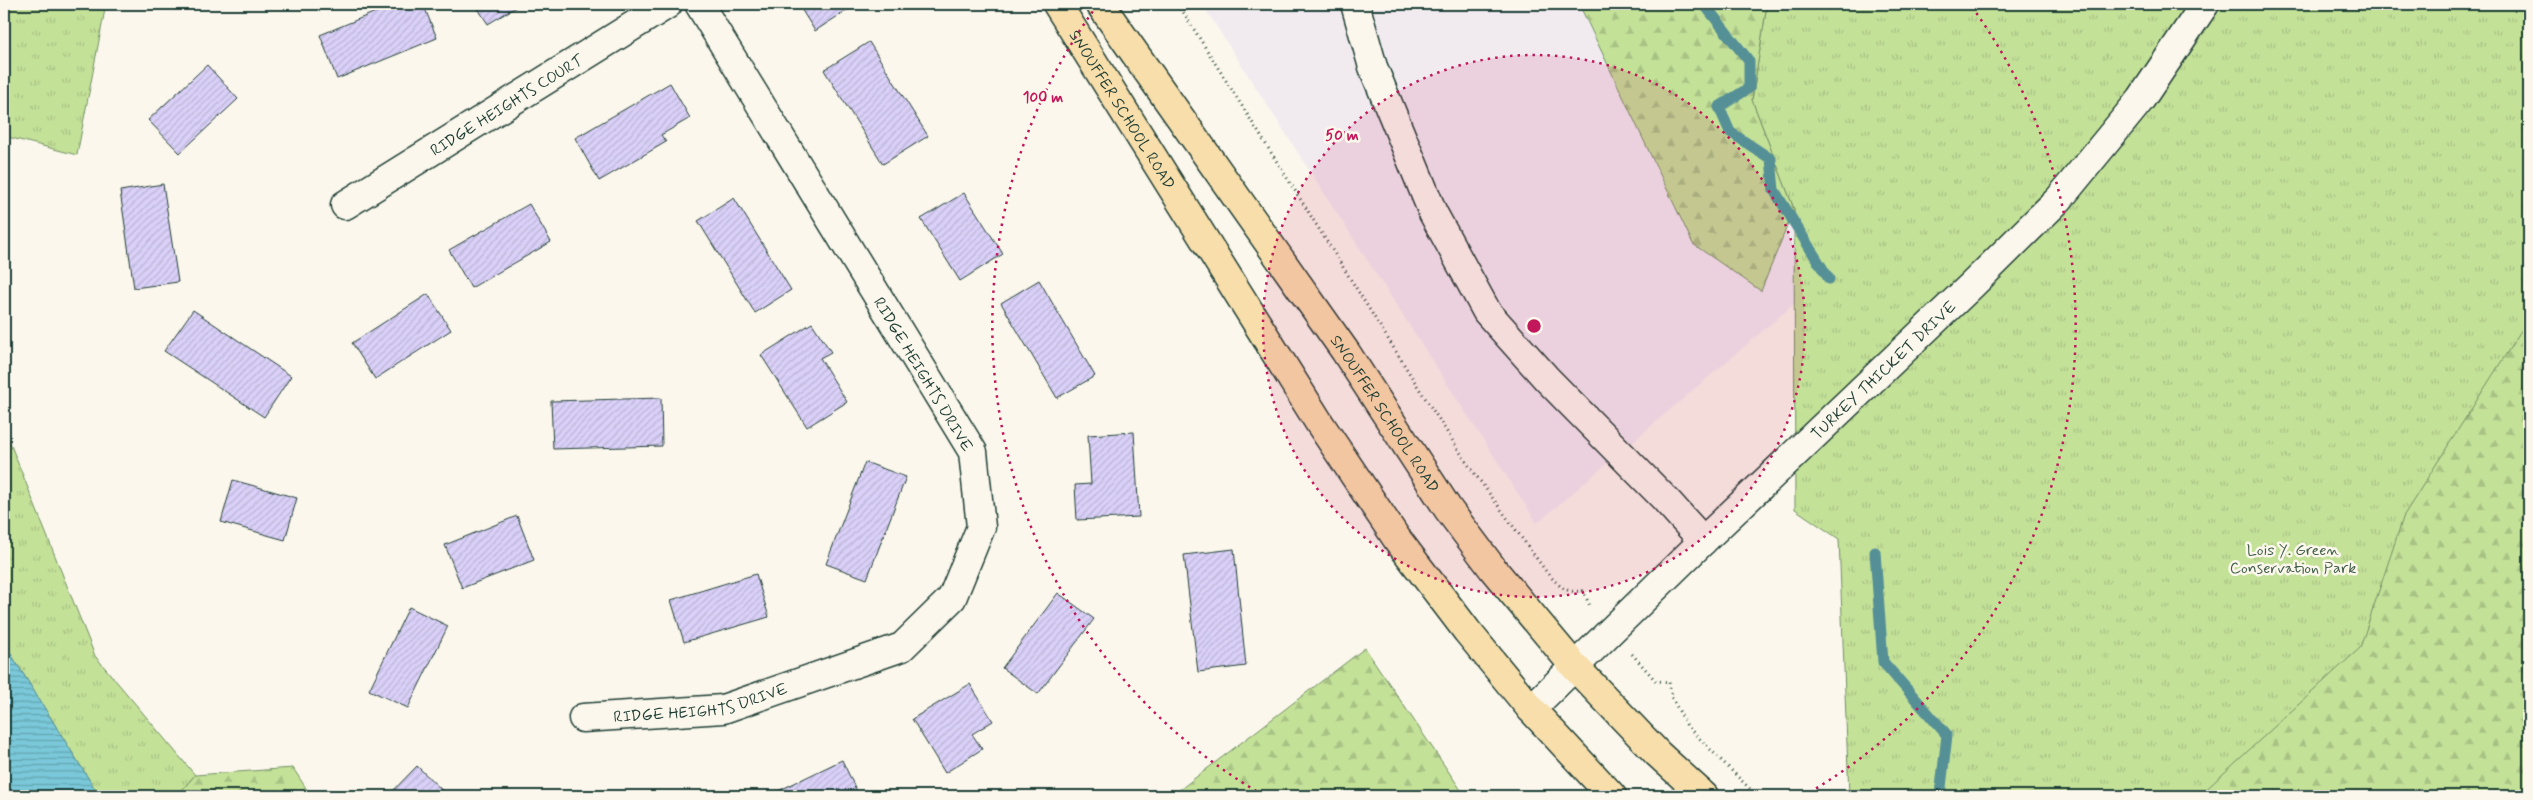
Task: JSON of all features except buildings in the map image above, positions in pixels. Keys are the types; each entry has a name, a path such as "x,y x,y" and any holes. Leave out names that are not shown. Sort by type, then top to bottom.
{"main road":[{"name":"SNOUFFER SCHOOL ROAD","path":"1056,4 1320,424 1396,539 1467,631 1531,709 1612,796"},
{"name":"SNOUFFER SCHOOL ROAD","path":"1100,4 1344,351 1448,509 1493,569 1574,666 1658,754 1704,796"}],"street":[{"name":"RIDGE HEIGHTS COURT","path":"345,205 668,4"},
{"name":"RIDGE HEIGHTS DRIVE","path":"583,718 723,709 902,647 952,598 981,527 973,452 700,4"},
{"path":"1355,4 1373,67 1433,213 1487,312 1547,379 1703,540"},
{"name":"TURKEY THICKET DRIVE","path":"1531,709 1703,540 1965,292 2059,199 2141,99 2205,4"}],"path":[{"path":"1178,4 1467,463 1548,574 1560,587 1570,592 1583,591 1586,602"},
{"path":"1656,682 1669,682 1672,698 1687,726 1757,796"}],"shaded area":[{"path":"1202,4 2059,4 1935,184 1537,523"}],"green space":[{"path":"4,4 106,4 77,155 4,136"},
{"path":"1579,4 1767,4 1752,100 1794,209 1761,291 1693,244"},
{"name":"Lois Y. Green Conservation Park","path":"1767,4 2529,4 2529,796 1849,796 1839,539 1795,509 1794,209 1752,100"},
{"path":"2529,318 2529,796 2199,796 2360,648 2404,515"},
{"path":"4,428 95,656 195,775 177,796 93,796 95,789 4,643"},
{"path":"1365,648 1465,796 1167,796 1178,791"},
{"path":"293,768 311,796 177,796 195,775"}],"water":[{"path":"4,643 95,789 93,796 4,796"}],"waterway":[{"path":"1704,4 1749,61 1749,88 1719,107 1730,132 1771,159 1774,190 1829,279"},
{"path":"1875,552 1883,662 1947,735 1940,796"}]}
